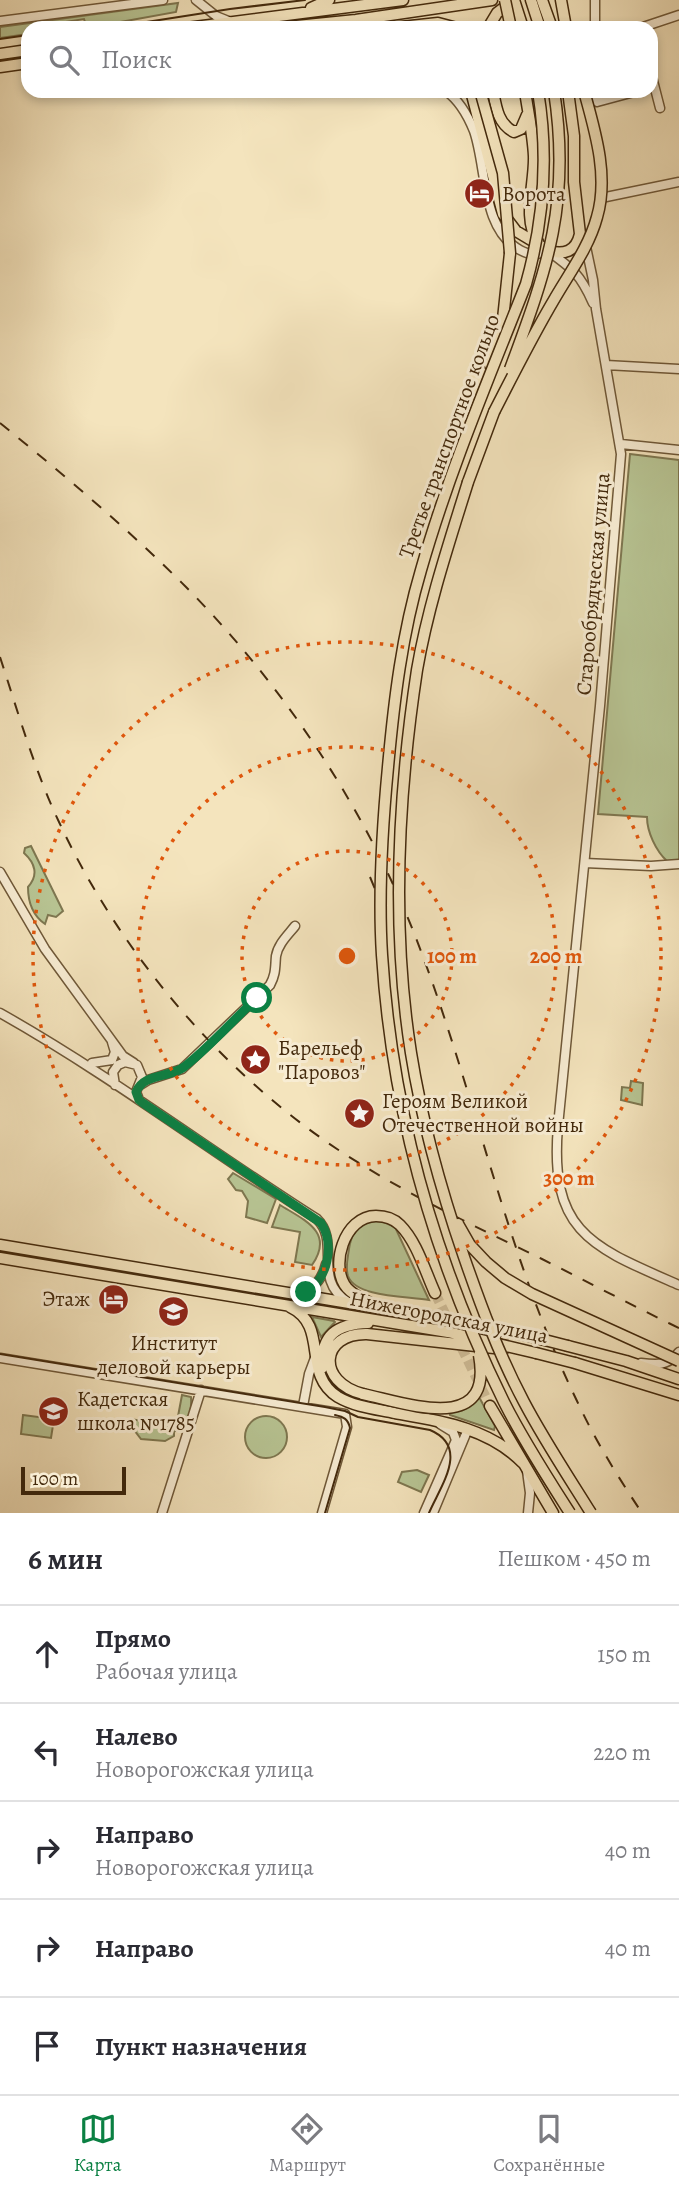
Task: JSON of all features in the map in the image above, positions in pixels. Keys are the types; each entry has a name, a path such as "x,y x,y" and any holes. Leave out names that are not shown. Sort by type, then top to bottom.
{"main road":[{"path":"287,15 329,0"},
{"path":"239,21 403,0"},
{"path":"346,21 492,0"},
{"path":"505,0 510,21"},
{"path":"492,21 497,13 514,0 521,21"},
{"path":"531,0 538,21"},
{"path":"542,0 550,21"},
{"path":"561,0 565,21"},
{"path":"0,54 21,51"},
{"path":"0,67 21,64"},
{"path":"478,98 503,214 516,231 545,249 567,252 575,247 580,234 570,98"},
{"path":"479,98 503,173 510,253 503,319 479,404"},
{"path":"494,98 502,123 514,132 521,129 528,111"},
{"path":"525,98 534,157 531,227 545,249"},
{"name":"Третье транспортное кольцо","path":"539,98 545,167 540,225 526,284 449,480 420,572 399,663 381,841 382,953 392,1049 405,1125 440,1250 477,1345 505,1404 570,1513"},
{"name":"Третье транспортное кольцо","path":"555,98 561,166 555,229 540,289 468,482 438,578 420,656 407,759 400,849 401,956 411,1051 424,1122 439,1181 480,1302 503,1359 549,1447 591,1513"},
{"path":"494,412 533,336 587,244 598,216 600,163 596,131 586,98"},
{"path":"439,1181 455,1219 470,1245 505,1278 532,1294 679,1361"},
{"path":"395,1311 359,1298 344,1283 341,1262 343,1242 350,1227 363,1217 392,1218 401,1225 435,1293"},
{"name":"Нижегородская улица","path":"0,1245 451,1320 529,1336 626,1361 679,1379"},
{"name":"Нижегородская улица","path":"0,1258 448,1332 575,1363 679,1395"},
{"path":"284,1304 309,1323 313,1331 315,1358 324,1382 335,1395 359,1406 431,1419 468,1429 508,1448 525,1465"},
{"path":"324,1382 323,1348 337,1330 358,1323 396,1324"},
{"path":"477,1345 482,1374 479,1384 470,1400 454,1409 435,1409 348,1390 340,1385 331,1369 330,1360 335,1346 346,1336 355,1334 536,1353"},
{"path":"490,1406 553,1513"}],"street":[{"path":"0,21 163,0"},
{"path":"196,0 216,16 228,21"},
{"path":"595,0 595,21"},
{"path":"658,22 679,15"},
{"path":"453,98 463,108 473,130 492,215 501,232 515,247 527,253 541,253 545,249"},
{"path":"596,98 597,102 612,98"},
{"path":"657,98 660,108"},
{"path":"606,197 679,182"},
{"name":"Старообрядческая улица","path":"579,220 593,280 621,444 585,863 558,1126 558,1186 570,1215 594,1243 614,1256 679,1285"},
{"name":"Старообрядческая улица","path":"545,249 573,269 584,281 596,309"},
{"path":"606,365 679,369"},
{"path":"621,444 679,450"},
{"path":"585,863 651,866 679,864"},
{"path":"0,872 45,949 121,1053 145,1073 160,1076"},
{"path":"125,1091 182,1069 270,985 275,976 276,954 295,926"},
{"path":"0,1013 78,1059 317,1219 327,1234 329,1276 335,1291 347,1302 360,1306"},
{"path":"92,1063 112,1060 115,1052 111,1039"},
{"path":"115,1084 113,1076 121,1060 121,1053"},
{"path":"78,1059 100,1068 116,1067 125,1062 137,1066 142,1077 139,1100"},
{"path":"293,1294 313,1288 323,1275 327,1261"},
{"path":"626,1361 663,1364 670,1362 679,1352"},
{"path":"0,1357 345,1414 346,1427 322,1513"},
{"path":"303,1406 315,1358"},
{"path":"162,1513 201,1390"},
{"path":"424,1513 456,1440 453,1432 431,1419"},
{"path":"433,1513 468,1429"},
{"path":"525,1465 530,1493 528,1513"}],"green space":[{"path":"178,3 176,12 126,21 44,21"},
{"path":"21,24 21,35 0,38 0,27"},
{"path":"630,454 679,460 679,860 667,861 659,852 650,835 647,817 598,814"},
{"path":"31,846 63,911 56,917 48,915 45,924 34,912 29,898 28,887 34,878 34,869 24,853 25,848"},
{"path":"631,1081 643,1083 642,1105 621,1100 622,1087 630,1088"},
{"path":"233,1173 276,1199 267,1223 246,1217 248,1201 242,1191 236,1190 228,1179"},
{"path":"280,1205 307,1222 318,1235 318,1254 312,1265 295,1262 300,1232 272,1227"},
{"path":"371,1220 379,1220 395,1227 429,1300 384,1295 353,1283 347,1269 350,1244 356,1231"},
{"path":"312,1317 334,1321 335,1322 321,1337"},
{"path":"182,1395 191,1397 190,1413 183,1425 174,1432 174,1436 165,1441 141,1439 128,1422 131,1419 176,1427"},
{"path":"479,1397 495,1426 494,1430 450,1415 449,1410 463,1408"},
{"path":"23,1415 54,1419 51,1438 21,1434"},
{"path":"266,1416 281,1422 287,1437 281,1452 266,1458 251,1452 245,1437 251,1422"},
{"path":"417,1470 429,1475 421,1492 398,1482 402,1472"}],"tunnel":[{"path":"435,1293 490,1406"}],"tram line":[{"path":"153,21 305,0"},
{"path":"0,39 21,36"},
{"path":"0,1354 325,1407 358,1417 430,1430 442,1437 450,1456 445,1479 429,1513"},
{"path":"325,1513 350,1428 345,1419 335,1415"}],"railway":[{"path":"0,423 141,543 222,626 292,712 352,805 402,903 422,954 460,1066 512,1236 553,1347 591,1430 642,1513"},
{"path":"0,657 42,782 83,870 142,961 176,1004 213,1044 293,1117 362,1165 438,1207 679,1328"},
{"path":"370,877 388,920"}],"place":[{"name":"Ворота","path":"479,194"},
{"name":"Барельеф \"Паровоз\"","path":"255,1060"},
{"name":"Героям Великой Отечественной войны","path":"359,1113"},
{"name":"Этаж","path":"113,1299"},
{"name":"Институт деловой карьеры","path":"174,1311"},
{"name":"Кадетская школа №1785","path":"54,1411"}],"route":[{"path":"257,998 182,1069 154,1077 140,1085 136,1092 143,1103 321,1223 327,1240 327,1261 319,1281 306,1292"}]}
